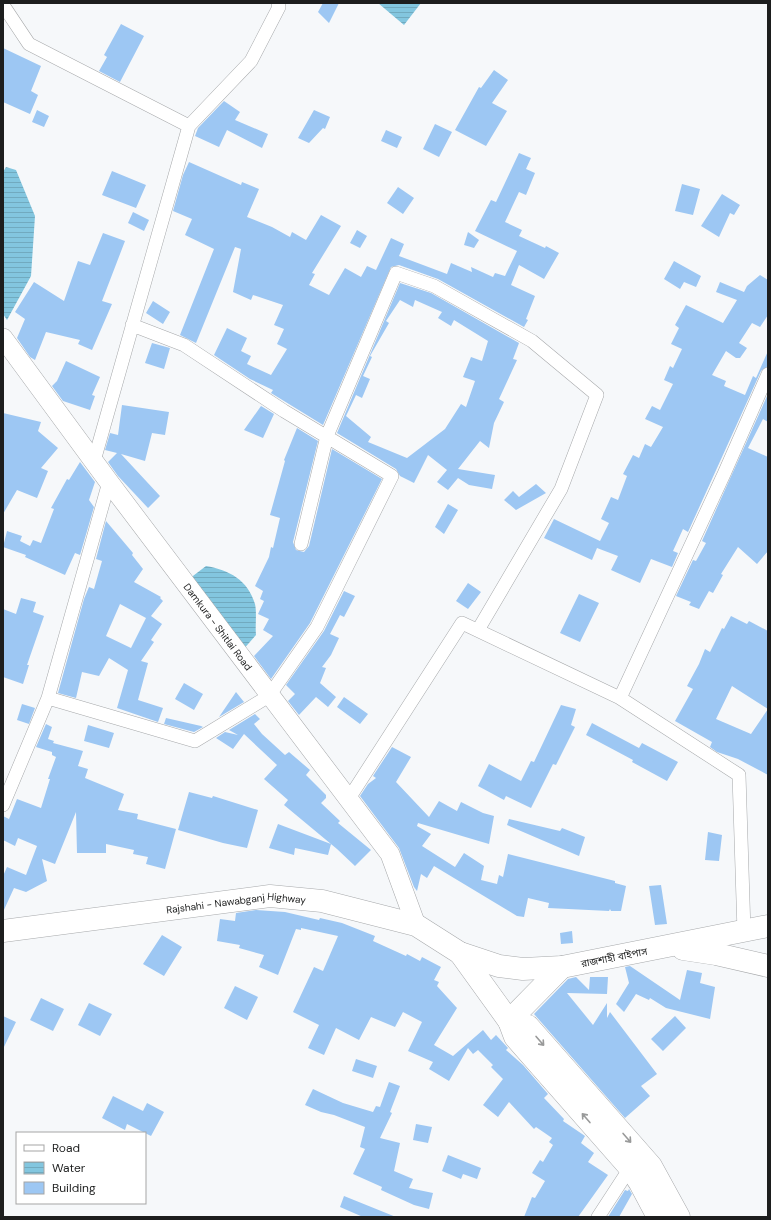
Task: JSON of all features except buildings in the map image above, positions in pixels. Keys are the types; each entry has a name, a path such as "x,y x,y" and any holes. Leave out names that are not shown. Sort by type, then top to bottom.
{"highway":[{"name":"Rajshahi - Nawabganj Highway","path":"3,931 270,896 322,902 416,925 460,953"},
{"name":"রাজশাহী বাইপাস","path":"460,953 499,966 523,969 562,967 768,926"},
{"path":"668,947 716,954 766,967"},
{"path":"460,953 509,1021 515,1037 630,1168 640,1183 658,1217"},
{"path":"509,1021 562,967"},
{"path":"509,1021 528,1026 646,1160 651,1166 679,1217"}],"street":[{"path":"94,462 189,126 251,61 278,7 278,3"},
{"path":"3,5 29,44 189,126"},
{"path":"301,544 327,436 396,273 434,286 532,341 598,395 561,489 478,630"},
{"path":"48,698 195,741 270,696 317,627 392,476 284,411 184,345 132,325"},
{"name":"Damkura - Shitlai Road","path":"3,338 94,462 390,854 416,925"},
{"path":"620,698 724,474 768,374"},
{"path":"3,805 48,698 109,482"},
{"path":"348,800 462,623 620,698 739,775 744,932"},
{"path":"598,1217 630,1168"}],"water":[{"path":"378,3 421,3 404,25"},
{"path":"6,167 16,170 35,216 31,276 7,320 3,314 3,172"},
{"path":"206,566 230,573 248,588 252,596 256,608 256,635 242,651 189,579"}]}
